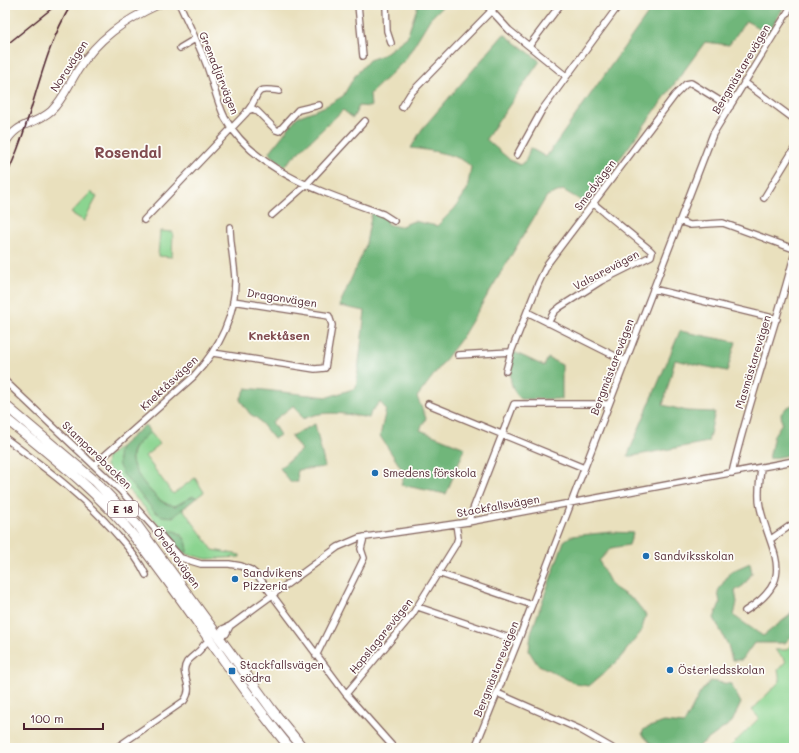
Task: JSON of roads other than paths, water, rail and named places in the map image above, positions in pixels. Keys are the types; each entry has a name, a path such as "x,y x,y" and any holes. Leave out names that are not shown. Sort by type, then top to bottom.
{"highway":[{"name":"Örebrovägen","path":"5,405 79,467 122,508 155,548 214,638 290,748"},
{"name":"Örebrovägen","path":"5,418 111,510 303,748"}],"street":[{"name":"Noravägen","path":"5,144 16,129 44,116 56,106 82,62 100,41 128,20 158,5"},
{"name":"Grenadjärvägen","path":"180,5 196,39 220,107 232,128 255,152 306,185 384,214 394,221"},
{"path":"358,5 362,56"},
{"path":"386,5 386,31 391,43"},
{"path":"486,5 509,30 566,76"},
{"path":"402,107 410,94 497,5"},
{"path":"529,46 560,5"},
{"path":"517,155 542,110 619,5"},
{"name":"Bergmästarevägen","path":"475,748 518,642 713,134 792,5"},
{"path":"180,48 196,39"},
{"path":"744,82 794,119"},
{"name":"Smedvägen","path":"506,371 511,352 548,263 594,204 674,95 686,84 691,83 730,106"},
{"path":"144,220 247,112 256,95 261,90 280,91"},
{"path":"247,112 253,109 257,111 276,130 280,131 298,110 319,105"},
{"path":"272,215 306,185 365,121"},
{"path":"764,198 794,149"},
{"name":"Valsarevägen","path":"548,323 554,312 583,292 651,256 652,252 649,249 594,204"},
{"path":"679,221 690,225 723,223 794,249"},
{"name":"Knektåsvägen","path":"94,466 193,377 213,353 225,329 233,301 235,278 230,227"},
{"name":"Masmästarevägen","path":"732,474 794,256"},
{"path":"653,289 777,319"},
{"name":"Dragonvägen","path":"213,353 315,369 325,368 332,325 329,316 233,301"},
{"path":"527,312 625,361"},
{"path":"458,355 511,352"},
{"name":"Stamparebacken","path":"5,381 131,501 173,551 181,558 201,564 229,564 246,568 258,576 316,656 346,694 394,748"},
{"path":"428,404 584,468"},
{"path":"468,522 514,404 609,404"},
{"path":"5,438 56,475 85,501 128,548 146,575"},
{"name":"Stackfallsvägen","path":"214,638 226,634 230,626 338,547 364,537 468,522 732,474 794,461"},
{"path":"745,611 766,596 776,581 778,562 759,505 761,467"},
{"path":"771,539 794,523"},
{"name":"Hopslagarevägen","path":"346,694 418,607 456,544 458,538 456,524"},
{"path":"316,656 364,558 361,549 364,537"},
{"path":"438,573 532,605"},
{"path":"418,607 518,642"},
{"path":"116,748 184,701 189,694 189,686 184,674 184,667 187,661 201,650 203,645 214,638"},
{"path":"497,693 579,729 612,748"}],"railway":[{"path":"5,46 56,5"},
{"path":"5,178 23,135 51,46 71,5"}],"place":[{"name":"Smedens förskola","path":"375,473"},
{"name":"Sandviksskolan","path":"646,556"},
{"name":"Sandvikens Pizzeria","path":"235,579"},
{"name":"Österledsskolan","path":"670,670"},
{"name":"Stackfallsvägen södra","path":"232,671"}],"district":[{"name":"Rosendal","path":"128,153"},
{"name":"Knektåsen","path":"279,336"}]}
